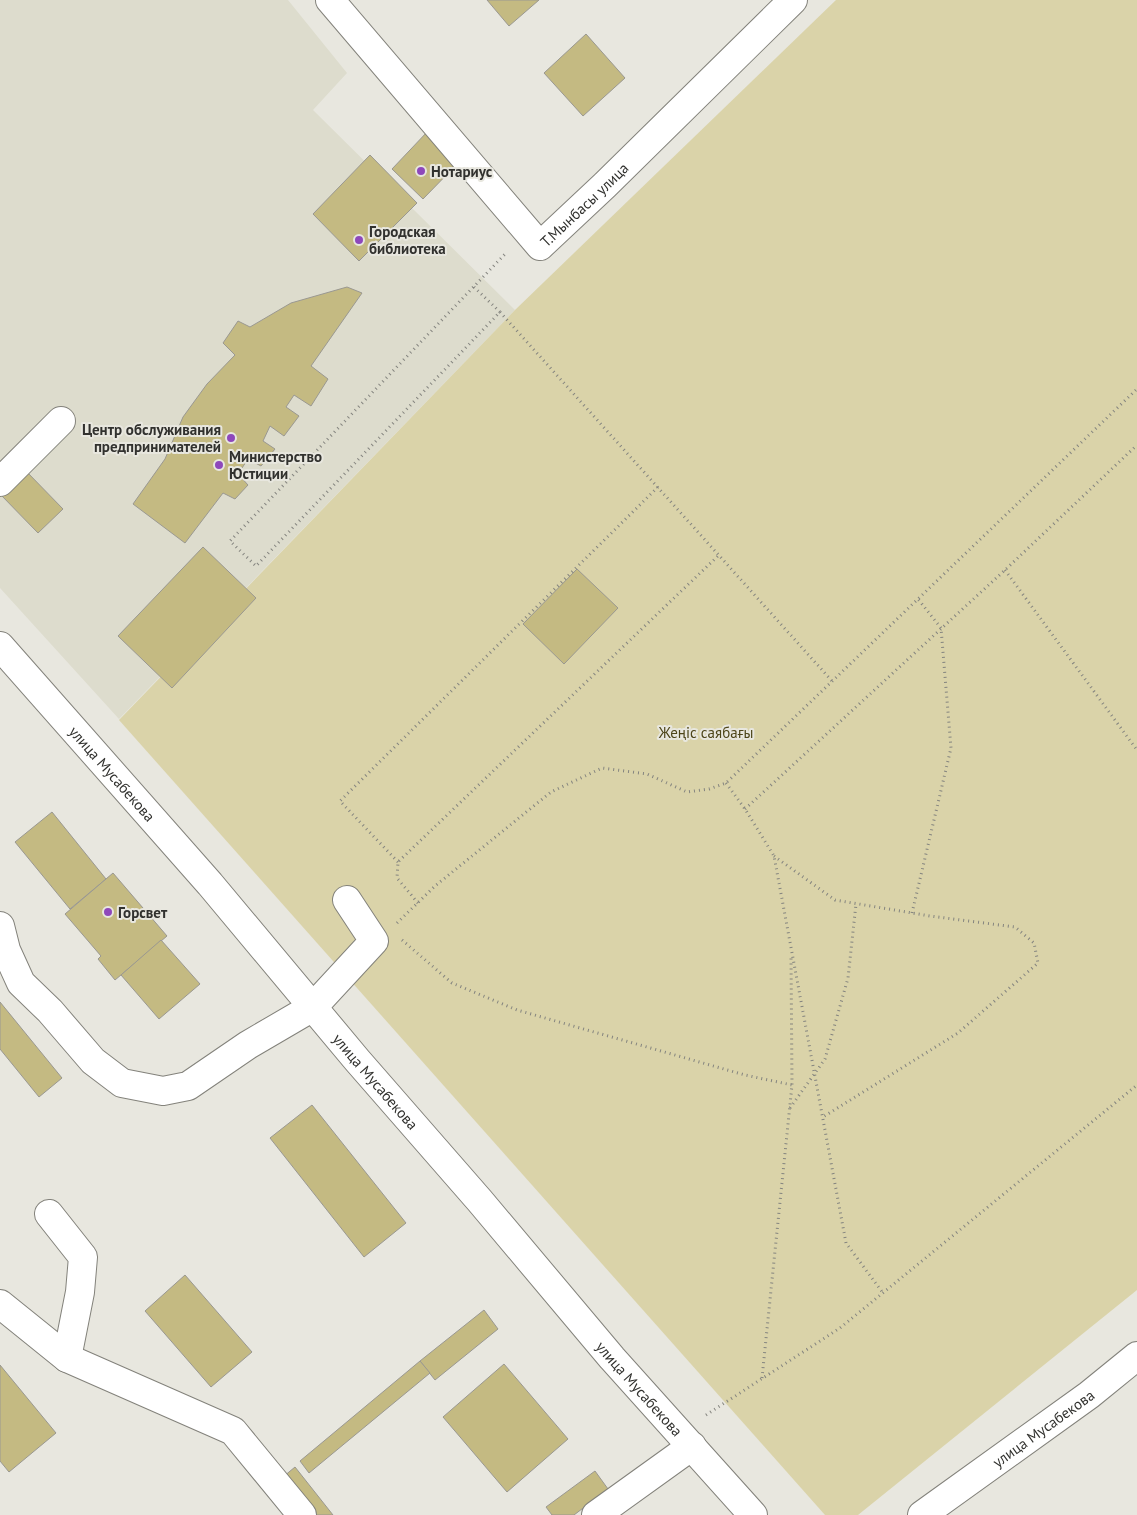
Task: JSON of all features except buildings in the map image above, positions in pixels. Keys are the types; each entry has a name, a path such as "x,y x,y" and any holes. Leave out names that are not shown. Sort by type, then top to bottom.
{"street":[{"name":"Т.Мынбасы улица","path":"330,0 540,246 605,185 793,0"},
{"path":"0,482 61,421"},
{"name":"улица Мусабекова","path":"0,646 210,884 356,1060 480,1201 612,1358 753,1515"},
{"path":"0,926 6,950 21,983 50,1011 93,1061 122,1083 163,1091 188,1086 248,1045 313,1007 382,936 347,900"},
{"path":"50,1214 83,1257 80,1292 67,1358"},
{"path":"0,1304 67,1358 233,1431 302,1515"},
{"name":"улица Мусабекова","path":"922,1515 1089,1395 1137,1356"},
{"path":"596,1515 692,1446"}],"path":[{"path":"500,312 256,566 230,541 527,231"},
{"path":"474,287 500,312 832,681"},
{"path":"792,1085 745,1075 517,1010 452,983 382,936 435,886 551,792 602,768 647,774 687,792 709,789 726,783 1137,390"},
{"path":"745,809 1005,570 1137,445"},
{"path":"398,862 340,801 658,487"},
{"path":"418,902 397,878 398,862 719,556"},
{"path":"1005,570 1137,750"},
{"path":"912,913 951,748 941,628 918,599"},
{"path":"726,783 745,809 774,856 846,1243 883,1293"},
{"path":"774,856 835,900 1015,927 1034,943 1038,963 958,1033 823,1117"},
{"path":"790,1109 825,1059 848,978 856,904"},
{"path":"762,1378 792,1085 791,946"},
{"path":"706,1415 840,1328 1137,1085"}],"shaded area":[{"path":"0,0 288,0 347,73 313,110 515,310 119,719 0,588"}],"green space":[{"name":"Жеңіс саябағы","path":"836,0 1137,0 1137,1290 858,1515 825,1515 119,720 515,310"}],"place":[{"name":"Нотариус","path":"421,171"},
{"name":"Городская библиотека","path":"359,240"},
{"name":"Центр обслуживания предпринимателей","path":"231,438"},
{"name":"Министерство Юстиции","path":"219,465"},
{"name":"Горсвет","path":"108,912"}]}
